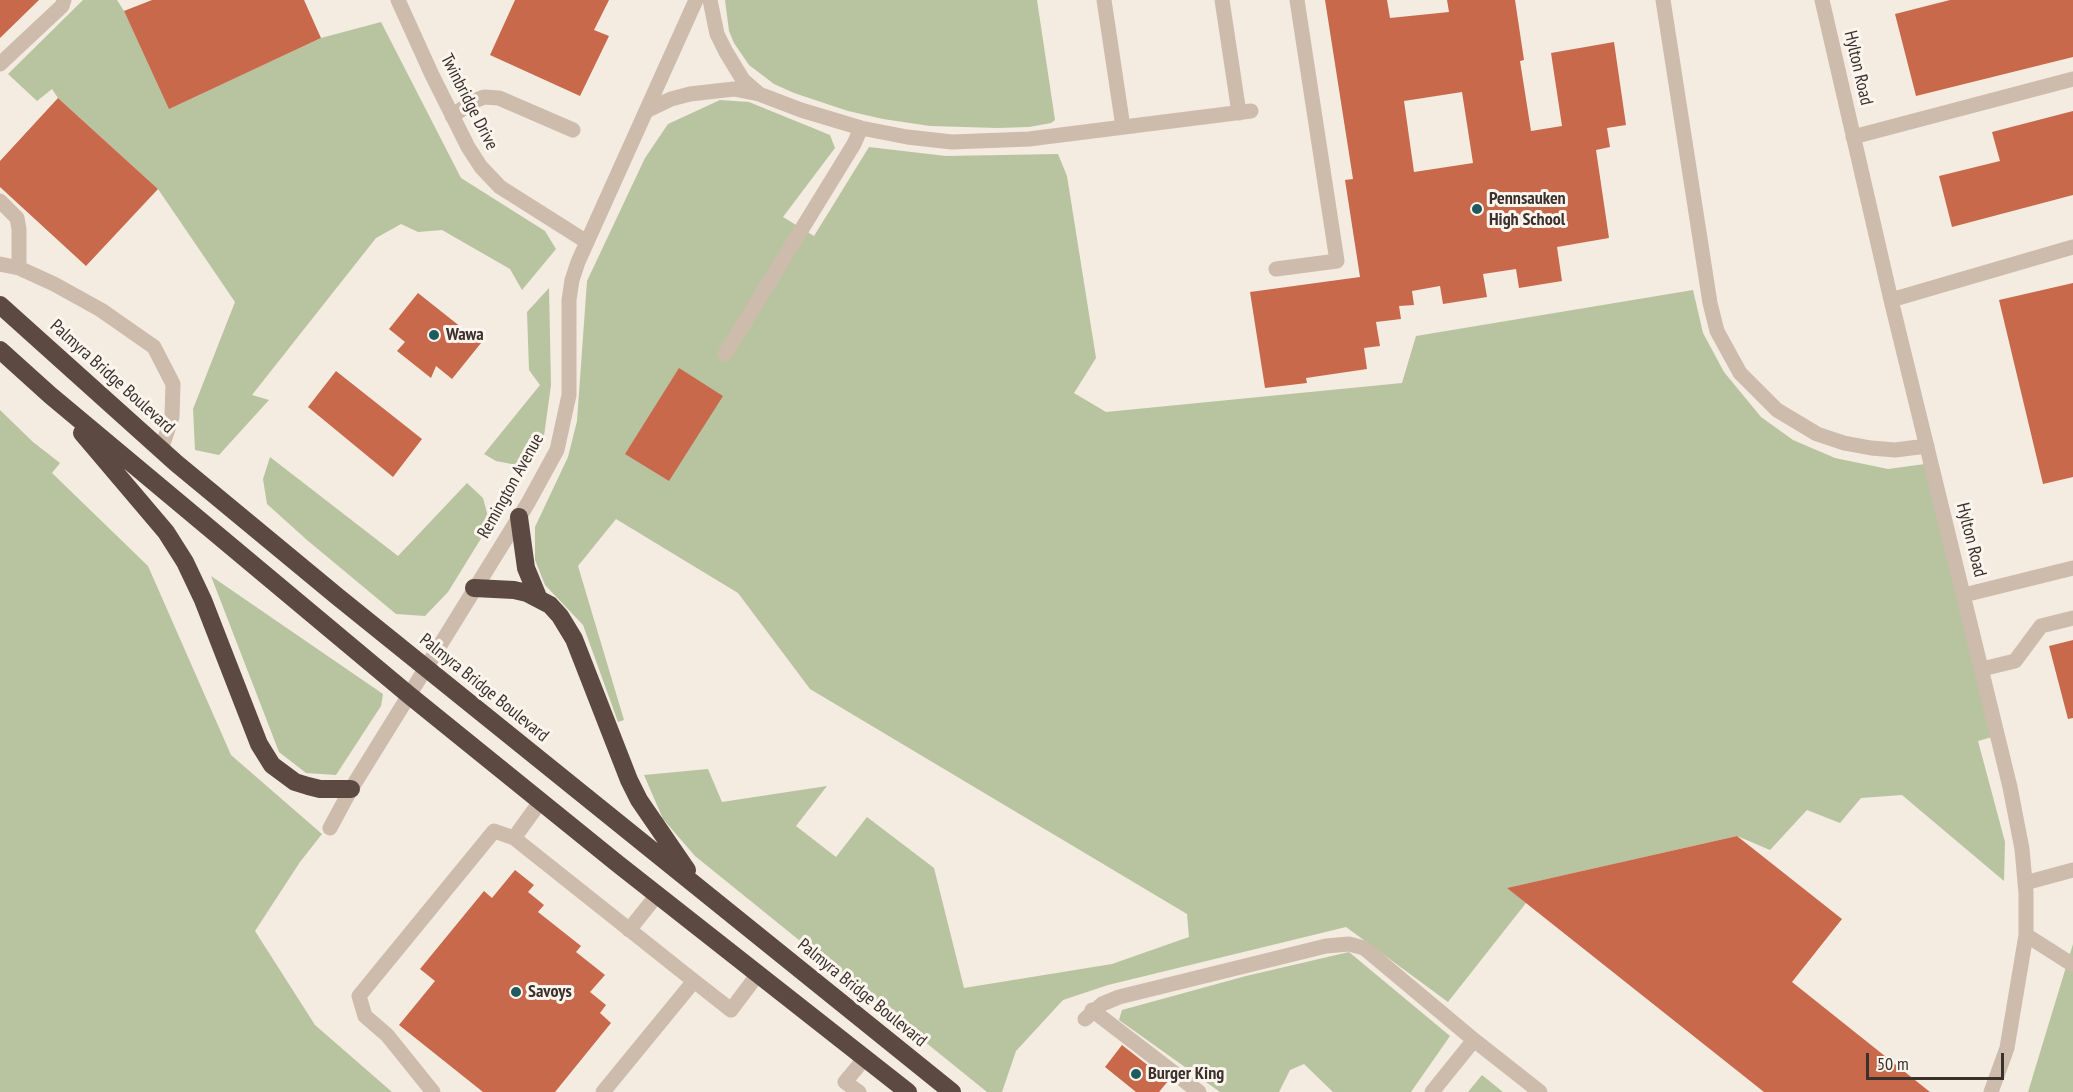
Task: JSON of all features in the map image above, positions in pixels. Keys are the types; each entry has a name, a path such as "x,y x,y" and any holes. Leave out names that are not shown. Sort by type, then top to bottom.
{"highway":[{"name":"Palmyra Bridge Boulevard","path":"0,305 161,450 951,1092"},
{"path":"0,350 50,395 409,695 540,802 908,1092"},
{"path":"50,395 176,547 203,600 259,744 272,765 289,778 308,786 320,789 351,789"},
{"path":"519,518 526,568 538,597"},
{"path":"474,588 514,590 538,597 550,605 567,627 579,651 620,760 639,800 700,889"}],"street":[{"path":"0,64 62,6 64,0"},
{"name":"Twinbridge Drive","path":"398,0 452,116 481,167 500,187 587,242"},
{"name":"Remington Avenue","path":"330,828 351,789 519,518 557,450 569,396 569,300 572,280 696,0"},
{"path":"710,0 717,34 726,52 743,80 759,93"},
{"path":"1104,0 1123,127"},
{"path":"646,111 671,99 706,91 734,89 759,93 801,110 861,128 907,137 970,142 1029,140 1245,112 1222,0"},
{"path":"1276,269 1337,261 1297,0"},
{"path":"1664,0 1710,303 1717,331 1740,372 1777,411 1817,434 1844,443 1871,448 1895,450 1927,446"},
{"name":"Hylton Road","path":"1822,0 1891,300 2010,787 2022,849 2026,935 2007,1048 1991,1092"},
{"path":"1853,137 2073,80"},
{"path":"452,116 472,102 484,97 499,98 573,130"},
{"path":"725,354 854,144 861,128"},
{"path":"0,201 17,218 19,268"},
{"path":"1891,300 2073,247"},
{"path":"0,264 19,268 54,284 101,310 154,347 173,384 172,417 161,450"},
{"path":"1964,595 2073,568"},
{"path":"1982,669 2015,661 2041,626 2073,618"},
{"path":"514,838 540,802"},
{"path":"434,1092 387,1035 365,1016 359,996 494,831 514,838 731,1010 758,974"},
{"path":"2025,883 2073,870"},
{"path":"629,930 657,895"},
{"path":"2026,935 2073,965"},
{"path":"1199,1092 1089,1015 1102,1004 1119,997 1326,946 1349,944 1364,948 1540,1092"},
{"path":"603,1092 694,981"},
{"path":"1432,1092 1474,1040"},
{"path":"859,1092 845,1082 865,1058"}],"green space":[{"path":"83,0 117,0 170,108 321,38 381,22 461,178 545,231 556,249 522,290 510,269 442,230 418,232 401,224 376,238 252,395 269,400 219,455 195,450 193,409 235,302 158,189 58,98 52,89 37,101 8,74"},
{"path":"725,0 1037,0 1055,120 1051,123 1029,127 930,126 848,111 794,93 774,84 749,65 729,31"},
{"path":"720,100 749,102 830,135 835,148 783,217 814,236 869,147 946,156 1058,154 1067,176 1096,358 1074,393 1106,412 1402,383 1416,336 1693,290 1703,333 1724,372 1761,417 1793,440 1835,458 1888,469 1925,464 1999,735 1978,741 2005,842 2004,881 1902,795 1861,798 1840,823 1807,810 1770,850 1737,836 1508,888 1526,903 1448,1002 1346,927 1108,985 1063,1000 1016,1051 1002,1092 987,1092 695,856 663,819 644,775 708,769 722,802 827,786 796,826 836,857 867,817 934,868 964,988 1112,964 1189,937 1187,914 810,689 738,593 616,519 578,566 624,720 618,722 583,625 545,585 535,560 535,527 568,457 577,421 587,281 645,158 668,124"},
{"path":"549,288 551,385 544,436 536,457 522,466 496,461 484,454 540,385 529,370 527,312"},
{"path":"0,410 33,442 60,463 52,473 148,566 231,755 322,834 300,862 255,931 315,1025 392,1092 0,1092"},
{"path":"270,457 398,556 467,483 483,498 490,524 448,592 425,616 396,614 267,504 263,479"},
{"path":"211,576 383,694 381,706 336,775 306,773 279,752"},
{"path":"2073,944 2073,1092 2028,1092"},
{"path":"1349,952 1450,1036 1411,1092 1333,1092 1304,1064 1290,1070 1279,1092 1220,1092 1119,1020 1122,1010 1246,976"},
{"path":"1482,1075 1503,1092 1468,1092"}],"building":[{"path":"0,0 39,0 0,38"},
{"path":"152,0 304,0 321,38 169,109 124,11"},
{"path":"515,0 609,0 594,30 609,36 580,96 490,55"},
{"name":"Pennsauken High School","path":"1325,0 1387,0 1390,18 1449,12 1447,0 1515,0 1524,60 1520,61 1531,131 1562,126 1551,53 1614,42 1626,125 1607,128 1610,147 1596,150 1609,238 1557,247 1562,281 1519,288 1516,269 1483,274 1487,297 1443,304 1440,286 1412,291 1414,305 1399,306 1401,319 1376,322 1380,346 1364,348 1367,369 1306,378 1307,383 1265,388 1250,292 1360,277 1345,180 1353,179","holes":["1462,92 1473,163 1414,172 1404,101"]},
{"path":"1950,0 2073,0 2073,57 1916,96 1895,14"},
{"path":"58,98 158,189 86,266 0,187 0,161"},
{"path":"2073,111 2073,195 1952,227 1939,176 2000,161 1992,132"},
{"path":"2073,283 2073,477 2043,484 1999,300"},
{"name":"Wawa","path":"418,293 481,343 452,379 436,366 431,378 397,351 405,342 389,329"},
{"path":"679,368 723,396 669,481 625,454"},
{"path":"336,371 422,439 393,477 308,407"},
{"path":"2073,640 2073,718 2068,719 2049,646"},
{"path":"1737,836 1842,919 1792,982 1930,1092 1764,1092 1507,888"},
{"path":"515,870 534,885 528,892 544,905 538,912 581,946 576,952 605,975 590,992 606,1005 600,1013 611,1023 555,1092 483,1092 399,1025 435,981 420,969 484,891 492,898"},
{"name":"Burger King","path":"1122,1045 1168,1081 1159,1092 1136,1092 1105,1067"}],"place":[{"name":"Pennsauken High School","path":"1477,209"},
{"name":"Wawa","path":"434,335"},
{"name":"Savoys","path":"516,992"},
{"name":"Burger King","path":"1136,1074"}]}
